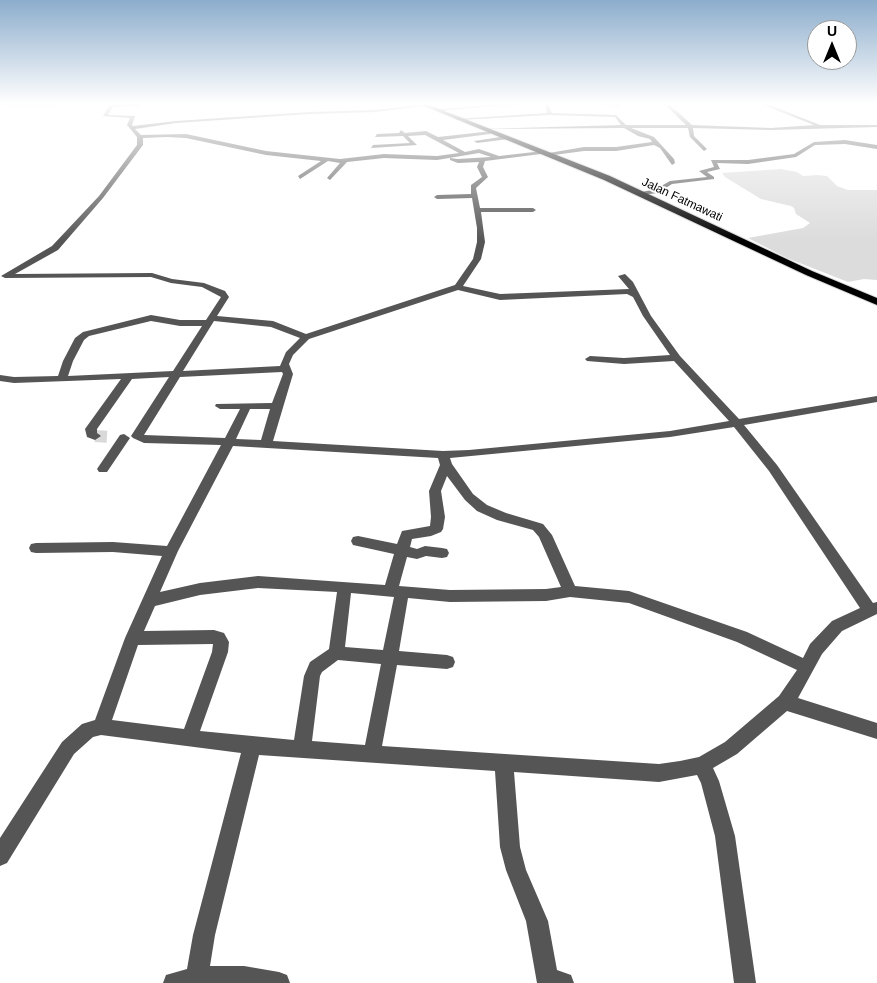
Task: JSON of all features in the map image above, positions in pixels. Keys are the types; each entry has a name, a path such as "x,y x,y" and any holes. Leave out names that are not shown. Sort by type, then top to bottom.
{"highway":[{"name":"Jalan Fatmawati","path":"534,149 640,193 809,273 877,302"}],"street":[{"path":"2,277 55,248 101,197 137,149"},
{"path":"244,149 345,161 370,157 409,156 433,158 485,152 499,158"},
{"path":"406,149 409,156"},
{"path":"456,149 464,153"},
{"path":"447,156 458,161 483,160 592,149"},
{"path":"663,149 672,163"},
{"path":"640,193 658,190 670,183 712,178 702,171 718,168 713,161 748,162 796,155 806,149"},
{"path":"300,178 326,160"},
{"path":"458,287 477,259 481,228 473,186 485,177 480,168 483,160"},
{"path":"330,178 345,161"},
{"path":"437,196 474,196"},
{"path":"479,210 533,210"},
{"path":"2,277 152,275 182,287 204,285 225,295 178,373 137,433 139,438"},
{"path":"0,856 68,748 88,730 101,727 252,746 659,773 702,765 730,748 785,702 796,687 805,666 816,649 836,626 874,609 773,468 737,423 677,358 647,316 633,293 634,290 629,282 622,276"},
{"path":"266,444 288,374 284,369 284,364 289,354 306,337 458,287 500,297 560,295 619,290 633,293"},
{"path":"62,379 70,356 80,338 86,334 151,318 180,323 209,320 270,323 306,337"},
{"path":"590,359 624,361 677,358"},
{"path":"0,378 14,380 128,377 284,369"},
{"path":"95,436 91,435 91,429 128,377"},
{"path":"110,437 266,444 445,460 670,434 877,399"},
{"path":"220,406 277,406"},
{"path":"101,727 133,638 171,551 246,406"},
{"path":"103,469 124,438"},
{"path":"372,754 391,657 396,592 402,552 409,533 426,533 436,529 438,517 435,491 445,460"},
{"path":"445,460 468,496 482,508 533,525 546,535 570,590"},
{"path":"358,541 417,554 424,551 442,552"},
{"path":"36,548 113,547 171,551"},
{"path":"149,601 200,589 258,582 450,596 546,595 570,590 629,597 742,637 805,666"},
{"path":"336,653 345,587"},
{"path":"133,638 219,638 221,642 220,652 189,738"},
{"path":"302,749 312,676 316,667 336,653 447,662"},
{"path":"785,702 877,731"},
{"path":"197,978 204,935 252,746"},
{"path":"504,763 510,847 516,870 537,921 553,981"},
{"path":"702,765 710,781 725,836 745,983"},
{"path":"174,983 197,978 244,977 279,983"}],"shaded area":[{"path":"781,169 797,172 803,176 827,176 837,186 848,190 877,190 877,280 864,279 848,282 787,258 748,238 803,228 810,223 796,214 791,206 761,199 725,177 722,173"}],"tunnel":[{"path":"95,436 110,437"}]}
